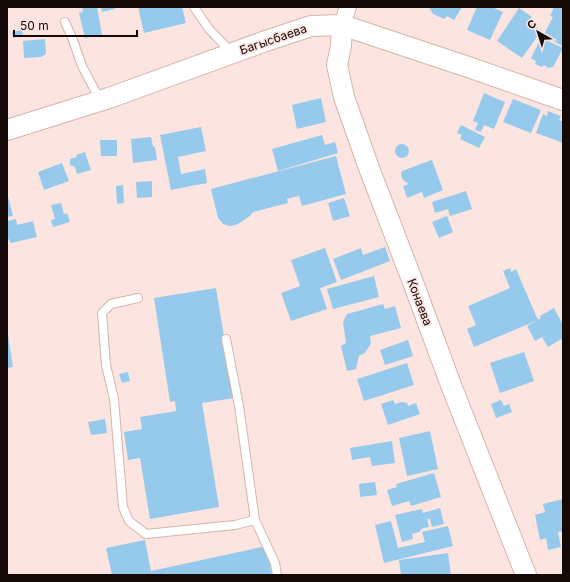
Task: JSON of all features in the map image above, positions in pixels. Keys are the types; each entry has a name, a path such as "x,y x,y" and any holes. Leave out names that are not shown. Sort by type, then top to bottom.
{"street":[{"name":"Багысбаева","path":"8,128 100,101 232,53 345,16 474,69 563,100"},
{"name":"Конаева","path":"345,16 337,65 344,98 451,385 526,575"}],"lane":[{"path":"194,7 209,29 232,53"},
{"path":"64,22 73,40 82,66 100,101"},
{"path":"138,298 111,304 102,313 106,365 114,399 123,507 129,521 146,534 235,525 255,520"},
{"path":"226,339 239,406 255,520 276,563 277,575"}],"building":[{"path":"82,7 97,7 102,35 85,38 79,13 83,12"},
{"path":"101,7 115,7 115,9 102,12"},
{"path":"138,7 182,7 186,23 144,33"},
{"path":"429,7 462,7 454,20 447,16 444,19 433,14"},
{"path":"477,7 492,7 503,12 490,40 467,30"},
{"path":"554,7 563,7 563,46 543,36 553,17 550,16"},
{"path":"519,8 532,17 530,19 538,24 536,27 541,31 522,58 497,41"},
{"path":"22,30 23,36 13,38 12,32"},
{"path":"541,38 563,48 553,67 548,68 544,65 542,67 535,64 536,61 531,58"},
{"path":"45,39 46,54 41,57 24,58 23,41"},
{"path":"484,93 505,102 494,129 484,125 481,132 475,130 478,123 473,121"},
{"path":"321,98 326,122 297,129 292,105"},
{"path":"513,99 541,110 531,133 503,122"},
{"path":"548,111 561,116 559,120 563,122 563,143 536,133 543,114 547,116"},
{"path":"461,125 485,137 479,148 460,139 462,135 457,133"},
{"path":"201,127 206,151 178,157 181,174 205,169 207,183 171,190 160,135"},
{"path":"322,135 325,145 335,142 338,153 278,171 272,149"},
{"path":"151,137 153,146 155,147 157,160 133,163 131,139"},
{"path":"100,140 117,140 117,156 101,156"},
{"path":"402,144 407,146 409,151 407,156 402,158 397,156 395,151 397,146"},
{"path":"85,152 91,170 77,174 75,167 70,165 70,159"},
{"path":"336,156 346,194 302,206 299,196 287,199 288,203 253,212 250,216 236,225 230,226 223,224 218,218 211,189"},
{"path":"432,160 443,190 424,198 422,192 407,198 403,186 409,184 403,180 401,175 402,171"},
{"path":"62,163 69,181 44,190 38,172"},
{"path":"152,181 152,197 137,198 136,182"},
{"path":"123,185 124,203 117,204 116,186"},
{"path":"466,191 472,209 450,216 448,209 435,213 432,202"},
{"path":"7,193 13,216 7,217"},
{"path":"344,198 350,216 333,221 328,203"},
{"path":"61,203 64,214 67,213 70,222 53,227 51,220 55,219 51,205"},
{"path":"447,216 453,232 439,238 432,222"},
{"path":"16,219 17,225 33,221 37,237 11,243 7,237 7,221"},
{"path":"385,247 390,261 341,280 333,259 361,248 363,255"},
{"path":"325,248 337,282 320,288 327,309 291,321 281,293 300,286 291,260"},
{"path":"510,268 511,272 516,269 538,320 474,347 467,329 476,325 468,306 510,288 503,271"},
{"path":"374,276 379,297 333,309 327,289"},
{"path":"216,288 234,398 202,403 219,507 150,519 140,458 128,460 124,432 142,429 140,417 176,411 175,401 170,402 154,298"},
{"path":"383,304 385,309 395,306 401,328 370,336 371,343 365,353 359,356 356,369 347,371 341,346 346,343 343,322 347,314"},
{"path":"554,308 563,325 563,338 548,347 542,337 535,341 527,326"},
{"path":"7,335 13,367 7,368"},
{"path":"408,340 413,356 385,365 380,350"},
{"path":"524,352 534,381 500,393 490,363"},
{"path":"407,363 414,385 364,401 357,379"},
{"path":"128,372 130,381 122,383 119,374"},
{"path":"393,400 395,404 402,402 407,403 408,406 416,403 420,414 388,425 381,404"},
{"path":"501,400 504,406 509,404 512,412 496,418 491,404"},
{"path":"105,419 107,433 91,435 88,422"},
{"path":"430,431 438,469 407,476 399,438"},
{"path":"392,441 395,463 372,466 370,457 352,460 350,448"},
{"path":"434,473 441,497 411,506 409,501 392,506 387,490 397,487 396,484"},
{"path":"375,482 377,495 360,497 359,484"},
{"path":"563,499 563,531 558,532 561,547 548,550 546,538 540,540 535,515 545,512 543,504"},
{"path":"440,508 444,524 432,527 430,519 427,519 429,527 423,528 419,532 412,534 413,539 402,542 395,515 422,509 423,513"},
{"path":"391,521 398,548 425,542 422,532 448,526 453,546 384,563 375,525"},
{"path":"145,540 151,571 266,546 272,575 112,575 106,548"},
{"path":"448,553 451,575 401,575 399,560"}]}
